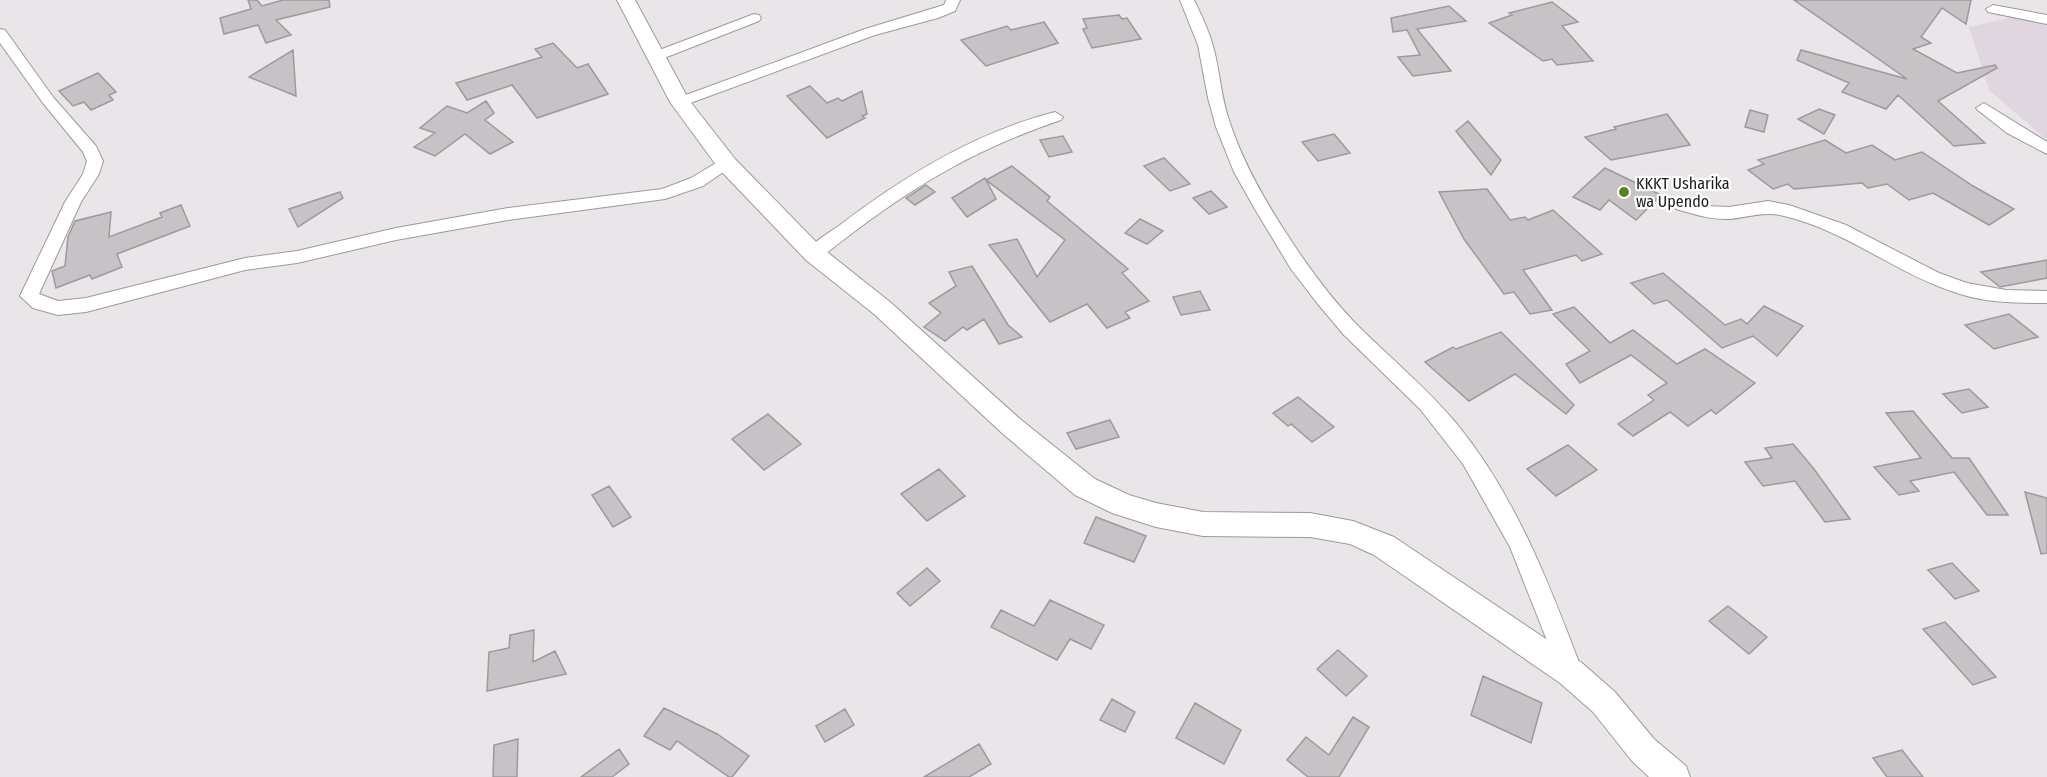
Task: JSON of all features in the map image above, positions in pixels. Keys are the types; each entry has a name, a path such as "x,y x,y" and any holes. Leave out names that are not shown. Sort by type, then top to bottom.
{"street":[{"path":"626,0 654,57 680,102 727,164 814,254 882,308 1011,426 1085,487 1122,504 1156,515 1203,524 1332,527 1384,546 1571,673 1604,702 1644,750 1674,777"},
{"path":"680,102 870,32 933,15 950,8 952,0"},
{"path":"1187,0 1207,50 1217,105 1232,148 1253,192 1317,290 1350,329 1395,371 1449,430 1486,482 1519,540 1540,587 1571,673"},
{"path":"1994,9 2032,15 2047,20"},
{"path":"654,57 754,18"},
{"path":"0,33 42,93 90,150 95,160 91,174 73,202 29,296 39,303 58,308 86,305 245,264 297,257 396,234 508,214 665,194 697,182 727,164"},
{"path":"1984,108 2013,130 2047,149"},
{"path":"814,254 892,194 954,157 991,139 1055,117"},
{"path":"1682,205 1729,213 1768,207 1789,211 1840,229 1933,277 1964,289 2006,296 2047,297"}],"shaded area":[{"path":"2023,15 2047,23 2047,140 1989,90 1969,27"}],"building":[{"path":"248,0 257,0 262,6 283,0 329,0 330,7 276,20 291,35 266,43 258,25 224,34 220,18 251,9"},
{"path":"1794,0 1971,0 1966,24 1942,8 1921,37 1931,43 1913,49 1957,73 1995,65 1997,68 1938,101 1985,143 1954,146 1898,95 1886,109 1842,92 1849,83 1797,60 1801,50 1907,79"},
{"path":"1552,2 1578,22 1562,26 1593,61 1557,65 1552,59 1543,61 1489,23 1512,15 1509,13"},
{"path":"1449,6 1466,21 1417,29 1451,71 1413,76 1398,57 1420,55 1407,30 1393,32 1391,18"},
{"path":"1119,15 1122,19 1127,18 1141,39 1092,48 1083,29 1087,28 1083,19"},
{"path":"1044,22 1058,43 986,66 961,40 1007,26 1011,30"},
{"path":"553,43 577,68 588,64 608,94 537,118 512,85 467,100 456,83 542,57 535,49"},
{"path":"293,50 296,96 249,77"},
{"path":"98,73 116,92 109,95 113,100 91,110 84,102 73,106 59,91"},
{"path":"810,86 827,103 838,98 842,101 862,91 867,114 862,116 865,118 827,138 787,96"},
{"path":"486,101 494,113 485,120 513,142 490,154 465,134 435,156 414,147 435,133 420,128 447,106 467,113"},
{"path":"1819,109 1835,115 1824,134 1798,119"},
{"path":"1750,110 1768,115 1764,132 1745,127"},
{"path":"1667,114 1690,145 1611,160 1585,137 1616,129 1614,127"},
{"path":"1468,121 1501,160 1491,175 1456,131"},
{"path":"1334,134 1350,153 1318,161 1302,142"},
{"path":"1063,136 1072,152 1049,157 1040,140"},
{"path":"1825,140 1846,153 1872,145 1895,160 1922,152 1973,186 2014,209 1989,225 1933,193 1909,200 1887,184 1868,188 1862,183 1794,189 1788,184 1773,189 1748,170 1764,164 1758,160"},
{"path":"1164,158 1190,184 1170,191 1144,166"},
{"path":"1012,166 1050,197 1047,201 1128,269 1122,273 1149,301 1125,312 1130,318 1107,328 1087,304 1050,322 989,245 1017,239 1037,277 1065,240 986,180"},
{"path":"1605,168 1661,195 1636,220 1609,200 1600,210 1573,197"},
{"path":"985,178 996,199 967,217 952,198"},
{"path":"926,185 935,192 915,205 906,198"},
{"path":"1487,189 1510,220 1525,217 1528,220 1553,210 1602,254 1582,261 1576,255 1523,270 1552,310 1530,314 1514,292 1504,294 1464,239 1439,192"},
{"path":"1211,191 1227,207 1209,214 1193,198"},
{"path":"340,192 343,198 298,227 289,209"},
{"path":"181,205 190,226 117,254 122,267 92,279 90,275 56,288 52,271 65,266 68,237 75,221 111,212 109,237 162,217 160,213"},
{"path":"1140,219 1163,231 1147,244 1125,233"},
{"path":"2047,260 2047,278 2000,287 1981,272"},
{"path":"972,266 1008,325 1022,337 999,344 984,319 967,330 963,327 945,341 924,327 941,313 929,303 956,286 949,272"},
{"path":"1663,273 1725,325 1741,319 1747,324 1764,306 1803,326 1777,356 1753,336 1722,348 1667,300 1654,304 1631,283"},
{"path":"1200,291 1210,310 1181,315 1173,297"},
{"path":"1574,307 1610,343 1633,330 1677,364 1705,349 1755,383 1716,414 1711,410 1688,426 1670,412 1633,436 1618,424 1654,400 1648,395 1667,383 1631,355 1580,383 1566,364 1590,351 1553,314"},
{"path":"2009,314 2038,337 1994,349 1965,325"},
{"path":"1501,332 1574,405 1566,414 1515,374 1469,401 1425,362 1453,347 1456,349"},
{"path":"1969,389 1988,407 1962,413 1943,394"},
{"path":"1298,397 1334,427 1312,442 1291,424 1288,426 1273,413"},
{"path":"1913,411 1952,458 1969,458 2008,515 1987,515 1954,472 1910,481 1919,491 1899,495 1874,467 1921,458 1886,413"},
{"path":"768,414 801,444 764,470 732,439"},
{"path":"1110,420 1119,437 1076,449 1067,433"},
{"path":"1793,444 1850,519 1825,522 1795,481 1763,486 1745,462 1772,458 1765,448"},
{"path":"1568,445 1597,470 1556,496 1527,469"},
{"path":"939,469 965,496 927,521 901,494"},
{"path":"609,486 631,517 613,527 592,495"},
{"path":"2025,492 2047,498 2047,553 2041,554"},
{"path":"1096,517 1146,536 1134,562 1084,543"},
{"path":"1952,563 1979,591 1955,599 1928,570"},
{"path":"927,568 940,581 910,606 897,593"},
{"path":"1050,600 1104,625 1091,649 1070,639 1057,660 991,627 1001,610 1034,626"},
{"path":"1728,606 1767,637 1749,654 1709,621"},
{"path":"1945,622 1996,677 1973,685 1923,629"},
{"path":"534,630 533,662 555,651 566,674 487,691 489,652 509,648 510,635"},
{"path":"1338,650 1367,676 1346,696 1317,669"},
{"path":"1483,676 1542,703 1531,743 1471,715"},
{"path":"1112,699 1135,712 1125,732 1100,720"},
{"path":"1195,703 1241,730 1224,764 1176,738"},
{"path":"664,708 717,734 749,756 732,777 729,777 677,741 670,750 644,736"},
{"path":"845,709 854,725 825,742 816,726"},
{"path":"1353,717 1369,727 1339,777 1308,777 1287,760 1306,737 1329,755"},
{"path":"518,739 517,777 493,777 494,745"},
{"path":"979,744 991,764 969,777 924,777"},
{"path":"619,749 629,764 612,777 581,777"},
{"path":"1902,750 1923,777 1887,777 1873,758"}],"place":[{"name":"KKKT Usharika wa Upendo","path":"1624,192"}]}
